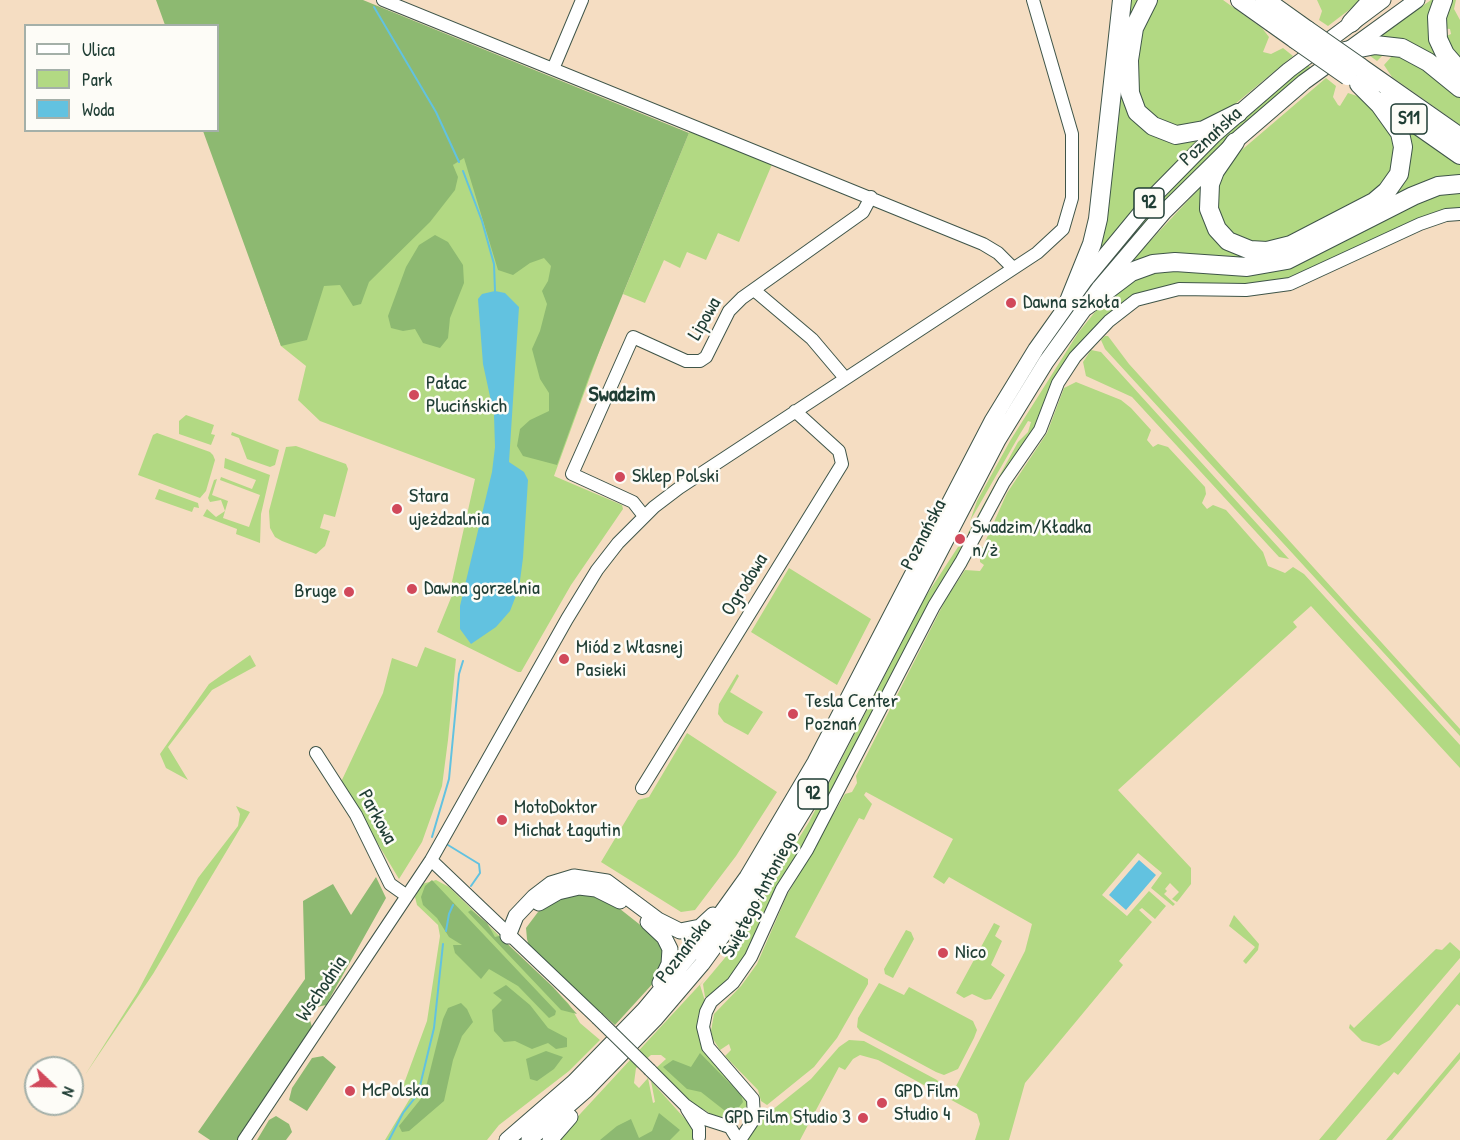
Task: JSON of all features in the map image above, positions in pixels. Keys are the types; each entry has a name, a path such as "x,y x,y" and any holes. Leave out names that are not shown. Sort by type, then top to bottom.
{"highway":[{"path":"1078,303 1098,219 1122,0"},
{"path":"1148,0 1134,28 1129,60 1130,93 1137,112 1153,126 1176,135 1204,130 1238,113"},
{"path":"1351,23 1372,0"},
{"path":"1443,0 1437,17 1438,39 1445,54 1460,71"},
{"name":"S11","path":"1240,1 1301,34"},
{"name":"S11","path":"1270,2 1301,34 1460,155"},
{"path":"1345,51 1372,45 1402,48 1428,62 1460,87"},
{"path":"1235,142 1215,171 1210,184 1209,209 1217,229 1228,241 1250,250 1267,251 1291,245 1374,202 1387,191 1399,174 1403,147 1400,133 1355,75"},
{"name":"S11","path":"1355,75 1460,137"},
{"path":"1078,303 1131,272 1153,264 1176,262 1257,267 1287,260 1413,196 1438,186 1460,184"}],"main road":[{"name":"Poznańska","path":"507,1140 579,1077 644,1010 694,950 747,877 820,752 992,421 1156,194 1238,113 1383,0"},
{"name":"Poznańska","path":"530,1140 620,1057 702,964 776,859 849,729 988,459 1078,303 1154,222 1235,142 1304,82 1417,0"},
{"path":"508,936 516,916 534,897 551,884 568,878 587,877 607,882 663,923 688,931 705,924 747,877"},
{"path":"508,936 536,906 550,896 567,889 593,888 617,899 658,930 670,949 666,972 644,1010"},
{"path":"550,1140 596,1091 620,1057"}],"street":[{"path":"383,0 983,244 998,252 1013,268"},
{"path":"553,69 582,0"},
{"path":"754,1108 753,1122 739,1140 724,1125 705,1119 685,1105 431,860 587,584 618,543 644,516 686,483 1013,268 1056,237 1067,219 1072,198 1072,134 1034,0"},
{"name":"Lipowa","path":"644,516 629,499 572,474 633,338 686,361 700,361 706,357 729,311 754,290 862,212 871,197"},
{"name":"Świętego Antoniego","path":"754,1108 750,1093 708,1047 703,1027 706,1012 711,1002 733,983 749,962 782,890 812,840 934,606 962,562 979,543 994,502 1014,467 1040,430 1053,394 1066,369 1109,321 1136,300 1179,289 1246,290 1290,284 1420,224 1460,214"},
{"path":"754,290 812,339 845,378"},
{"name":"Ogrodowa","path":"642,788 842,464 839,452 795,411"},
{"name":"Parkowa","path":"316,753 356,815 390,884 407,896"},
{"name":"Wschodnia","path":"244,1140 431,860"},
{"path":"685,1105 698,1126 698,1138"},
{"path":"698,1138 706,1127 740,1126 754,1108"}],"green space":[{"path":"156,0 363,0 689,133 590,374 557,465 523,456 517,446 520,429 530,420 549,411 549,393 540,379 532,349 540,331 547,304 542,291 548,281 551,266 544,258 530,263 513,275 498,270 464,158 453,165 458,177 455,190 430,222 369,282 361,304 353,306 340,285 324,286 307,340 281,346 203,132 219,132 219,24 165,24"},
{"path":"1126,0 1142,0 1130,108 1198,140 1137,205 1095,255"},
{"path":"1154,0 1223,0 1262,28 1269,37 1263,52 1271,54 1283,48 1293,56 1223,114 1199,128 1156,124 1133,94 1136,34"},
{"path":"1317,0 1362,0 1328,26 1319,20 1322,11"},
{"path":"1431,0 1439,0 1448,64 1376,38"},
{"path":"1448,0 1456,0 1454,9 1460,20 1460,64 1444,37 1451,34 1450,29 1441,28"},
{"path":"1392,49 1460,92 1460,125 1392,77 1384,65 1392,56 1382,56 1377,61 1366,53"},
{"path":"1306,64 1313,69 1177,192 960,492 1002,414 1054,332 1140,222 1229,130"},
{"path":"1326,78 1336,86 1333,97 1338,105 1340,106 1348,93 1363,98 1391,128 1397,161 1375,195 1271,248 1228,234 1214,197 1218,178 1237,154"},
{"path":"691,128 773,162 739,242 718,233 706,260 687,252 680,268 664,260 645,303 623,294"},
{"path":"1407,128 1460,164 1460,180 1284,258 1126,267 1209,178 1204,204 1250,256 1392,191"},
{"path":"680,129 554,476 622,505 623,509 571,585 521,672 518,672 437,632 455,588 451,586 475,479 320,421 298,400 306,366 281,346 264,299 464,157"},
{"path":"1460,190 1460,211 1328,266 1264,285 1167,286 1144,292 1082,343 1033,433 972,535 968,533 1018,442 1028,432 1031,422 1028,421 970,521 977,501 1010,441 1078,333 1103,302 1148,271 1234,271 1416,200"},
{"path":"435,235 448,242 463,265 464,283 450,318 448,338 440,348 423,343 415,329 403,331 391,328 388,316 406,267 419,245"},
{"path":"1108,336 1129,364 1460,729 1460,736 1105,349 1101,340"},
{"path":"1091,350 1101,352 1289,559 1279,557 1132,397 1086,376 1083,362"},
{"path":"1076,382 1121,400 1131,408 1151,430 1147,440 1153,447 1158,444 1168,447 1205,487 1206,494 1202,503 1207,509 1213,505 1226,510 1263,552 1268,566 1285,573 1293,567 1304,574 1460,745 1460,768 1311,606 1293,622 1297,627 1118,790 1191,868 1191,884 1177,902 1172,899 1179,892 1170,883 1165,889 1167,891 1164,894 1175,904 1173,906 1151,888 1162,873 1138,853 1102,895 1127,916 1149,891 1166,906 1155,919 1142,908 1139,910 1152,922 1119,961 1123,965 1025,1083 1009,1140 975,1140 980,1124 977,1114 878,1060 860,1055 853,1059 845,1070 839,1067 800,1140 748,1140 761,1119 811,1079 839,1047 849,1040 864,1041 937,1080 953,1092 1025,951 1032,924 949,877 944,884 933,877 953,839 866,792 864,795 872,804 864,820 859,818 795,937 868,979 868,984 837,1038 814,1067 767,1105 761,1101 758,1090 725,1056 731,1050 729,1044 720,1050 713,1039 711,1031 714,1014 741,986 757,964 787,895 845,794 852,792 857,783 856,776 946,599 965,570 980,571 984,565 980,562 980,550 982,547 989,550 991,546 985,542 1007,493 1047,433 1064,388"},
{"path":"186,415 214,425 211,434 215,435 211,445 179,434 179,421"},
{"path":"232,432 279,450 275,465 270,467 247,459 239,438 231,435"},
{"path":"157,433 213,455 215,460 206,491 200,498 138,475 153,435"},
{"path":"296,446 346,464 348,469 335,517 324,514 320,528 330,531 325,546 316,554 282,541 275,537 270,528 269,511 286,447"},
{"path":"225,458 270,475 261,514 260,543 236,534 237,529 203,516 207,509 216,517 225,511 221,500 210,502 208,498 214,480 217,479 212,495 228,501 223,518 249,527 260,495 220,480 221,477 252,489 256,480 224,468"},
{"path":"159,489 198,503 199,508 194,507 192,512 155,499"},
{"path":"965,546 751,948 734,973 708,997 705,997 703,984 729,953 733,955 737,949 734,947 748,919 809,822 926,596 958,547"},
{"path":"789,568 871,619 837,685 751,632"},
{"path":"425,647 456,659 448,740 442,786 422,842 399,879 341,782 383,693 392,658 417,667"},
{"path":"250,655 256,666 212,690 168,747 188,780 166,768 160,754 209,684"},
{"path":"737,674 739,676 730,692 763,712 748,735 724,722 718,714 719,704"},
{"path":"687,733 777,792 736,856 695,910 681,912 601,862 638,800 649,797"},
{"path":"236,806 250,812 153,974 85,1075 137,993 198,878 238,826 240,814"},
{"path":"376,877 386,898 326,1005 317,1007 309,1017 312,1027 237,1140 210,1140 198,1132 305,979 303,901 333,884 351,915"},
{"path":"432,880 556,1011 555,1015 549,1018 518,986 489,969 481,979 455,953 453,945 462,945 449,937 437,918 423,905 421,897 425,886"},
{"path":"436,880 449,887 526,962 568,1003 580,1023 600,1040 569,1071 499,1125 487,1140 385,1140 412,1095 402,1089 427,1021 440,936 438,925 417,905 415,897 422,884"},
{"path":"578,893 593,895 615,905 653,935 664,953 657,979 615,1025 541,959 529,946 527,939 526,928 538,912 556,899"},
{"path":"471,910 487,923 495,937 499,936 553,987 577,1014 561,1010 468,912"},
{"path":"1234,915 1259,944 1258,950 1246,964 1243,961 1255,947 1229,926"},
{"path":"994,923 1000,926 995,936 1002,941 991,965 1005,975 991,999 985,1000 972,994 964,998 956,993"},
{"path":"906,930 911,932 914,939 893,978 885,974 884,969"},
{"path":"1450,942 1460,951 1460,958 1390,1040 1379,1046 1362,1041 1349,1028 1350,1024 1354,1028 1436,949 1442,950"},
{"path":"1460,972 1460,1006 1457,1004 1398,1075 1394,1072 1336,1140 1319,1140"},
{"path":"706,978 700,985 705,1001 698,1016 699,1040 704,1049 748,1100 745,1113 740,1117 729,1118 714,1116 703,1109 700,1111 655,1069 666,1059 661,1055 651,1055 636,1068 634,1083 639,1088 648,1078 653,1103 655,1102 651,1081 695,1130 693,1140 556,1140"},
{"path":"879,983 904,995 909,987 973,1021 977,1030 958,1069 944,1075 936,1072 860,1031 857,1027 858,1018"},
{"path":"506,985 530,1005 548,1028 567,1038 567,1047 556,1049 548,1043 532,1049 515,1041 504,1042 494,1031 492,1010 502,1000 493,993"},
{"path":"461,1003 467,1009 473,1022 462,1036 453,1060 444,1101 409,1131 402,1132 399,1126 424,1095 443,1019 448,1008"},
{"path":"546,1051 563,1057 554,1069 537,1081 530,1079 526,1059"},
{"path":"1460,1052 1460,1059 1392,1140 1386,1140"},
{"path":"700,1053 741,1095 743,1102 736,1111 729,1114 701,1092 687,1089 663,1067 673,1060 691,1067"},
{"path":"323,1056 336,1067 307,1111 289,1100 292,1088 312,1058"},
{"path":"659,1113 680,1130 670,1140 600,1140 617,1126 631,1119 639,1138 652,1131"},
{"path":"276,1116 289,1124 292,1132 286,1140 257,1140 269,1120"}],"water":[{"path":"495,291 505,293 519,307 509,462 524,472 528,480 523,558 519,588 510,611 496,627 471,644 460,629 460,606 492,472 495,447 494,415 483,364 478,299 482,294"},
{"path":"1139,860 1156,875 1126,910 1109,895"}],"waterway":[{"path":"374,7 436,112 459,162"},
{"path":"463,171 482,221 494,264 495,291"},
{"path":"432,837 449,779 459,674 463,661"},
{"path":"448,845 479,864 480,873 471,886"},
{"path":"446,931 453,905"},
{"path":"389,1140 403,1113 418,1094 434,1028 443,944"}],"place":[{"name":"Dawna szkoła","path":"1011,303"},
{"name":"Pałac Plucińskich","path":"414,395"},
{"name":"Sklep Polski","path":"620,477"},
{"name":"Stara ujeżdzalnia","path":"397,509"},
{"name":"Swadzim/Kładka n/ż","path":"960,539"},
{"name":"Dawna gorzelnia","path":"412,589"},
{"name":"Bruge","path":"349,592"},
{"name":"Miód z Własnej Pasieki","path":"564,659"},
{"name":"Tesla Center Poznań","path":"793,714"},
{"name":"MotoDoktor Michał Łagutin","path":"502,820"},
{"name":"Nico","path":"943,953"},
{"name":"McPolska","path":"350,1091"},
{"name":"GPD Film Studio 4","path":"882,1103"},
{"name":"GPD Film Studio 3","path":"863,1118"}],"district":[{"name":"Swadzim","path":"622,395"}]}
